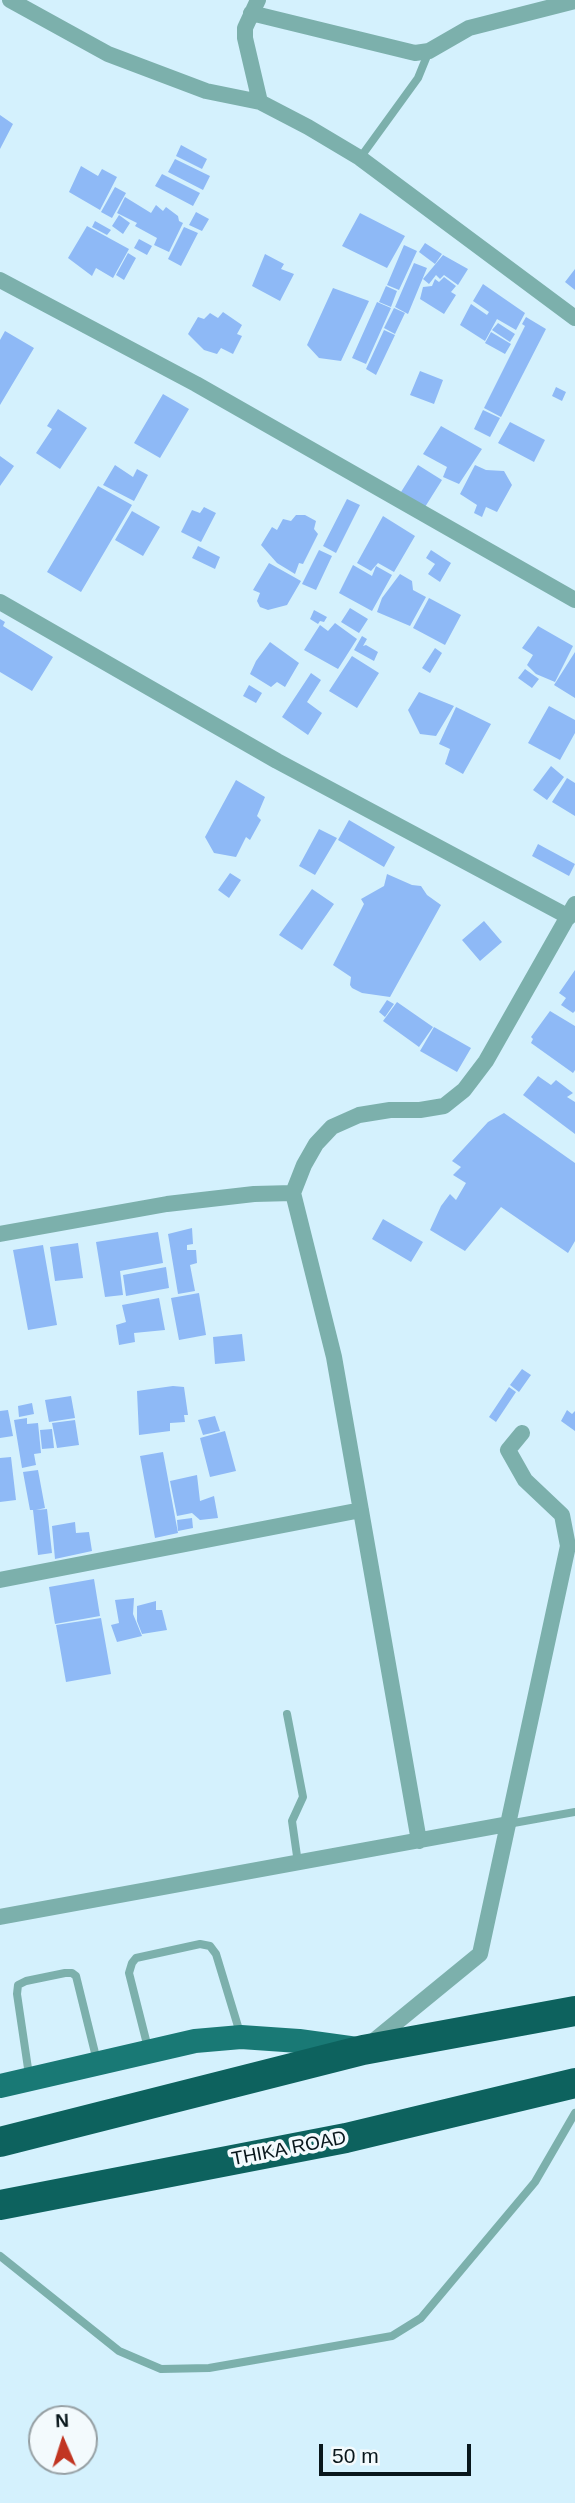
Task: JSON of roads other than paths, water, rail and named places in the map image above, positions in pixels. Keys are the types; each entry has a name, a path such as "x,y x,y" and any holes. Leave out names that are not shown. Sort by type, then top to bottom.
{"highway":[{"path":"0,2142 363,2050 575,2011"},
{"name":"THIKA ROAD","path":"0,2205 346,2138 575,2083"}],"main road":[{"path":"0,2086 195,2041 241,2037 299,2041 363,2050"}],"street":[{"path":"10,0 108,54 206,92 260,102 308,127 360,158 575,318"},
{"path":"260,102 245,38 245,28 254,6 403,52 429,51 468,28 575,1"},
{"path":"0,280 196,384 575,600"},
{"path":"0,602 277,761 572,911 486,1061 464,1090 444,1106 359,1115 332,1127 316,1144 293,1192 334,1357 419,1841"},
{"path":"0,1234 167,1204 293,1192"},
{"path":"363,2050 480,1954 568,1546 562,1515 525,1480 508,1450 522,1433"},
{"path":"0,1580 361,1510"},
{"path":"0,1917 508,1824"}],"lane":[{"path":"360,158 418,78 429,51"},
{"path":"287,1714 303,1797 292,1821 298,1863"},
{"path":"508,1824 575,1812"},
{"path":"148,2051 129,1973 131,1963 136,1958 200,1944 210,1946 216,1954 241,2037"},
{"path":"29,2078 17,1994 18,1985 26,1981 65,1973 76,1976 97,2063"},
{"path":"0,2256 119,2351 161,2369 209,2368 393,2336 421,2318 535,2182 575,2113"}]}
